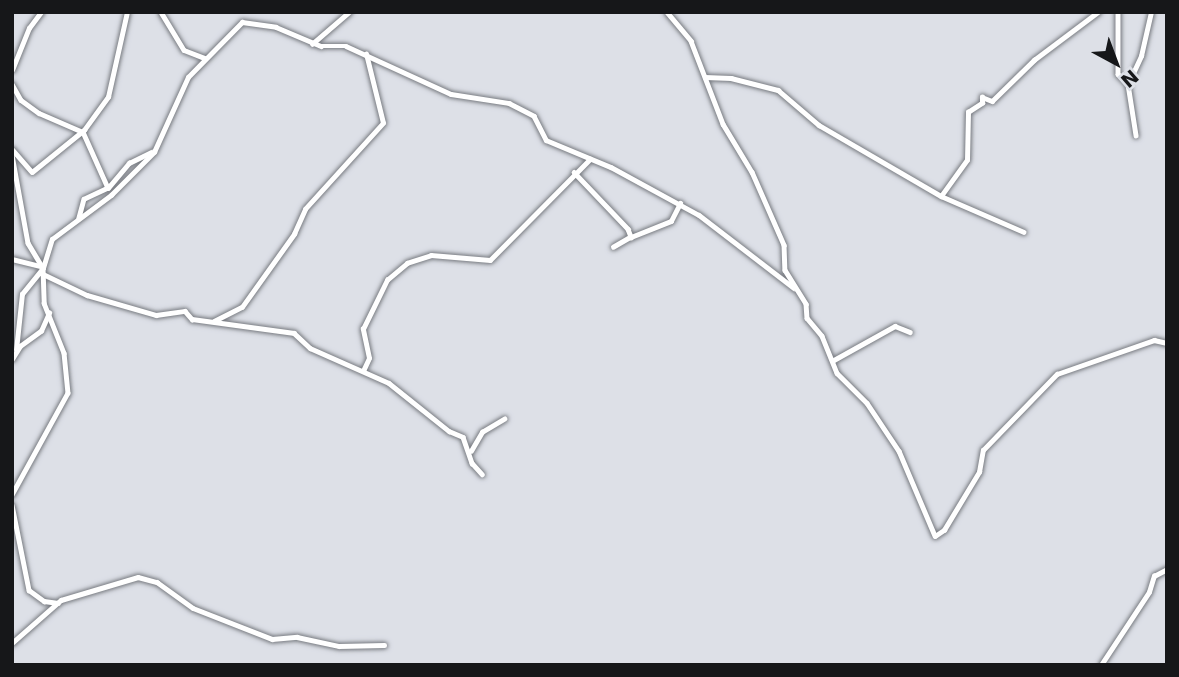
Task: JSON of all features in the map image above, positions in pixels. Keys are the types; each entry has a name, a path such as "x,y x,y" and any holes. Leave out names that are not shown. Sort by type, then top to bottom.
{"street":[{"path":"12,70 29,28 41,12"},
{"path":"12,149 32,172 83,132 107,97 127,12"},
{"path":"162,12 184,50 205,58"},
{"path":"312,44 349,12"},
{"path":"667,12 691,41 705,77 784,245 785,270 837,373 867,402 899,451 937,537 979,472 983,450 1057,374 1154,340 1167,343"},
{"path":"941,196 967,159 968,112 982,103 982,97 992,102 1034,60 1098,12"},
{"path":"1118,12 1118,74 1128,84"},
{"path":"1136,135 1128,84 1141,56 1150,12"},
{"path":"12,359 16,350 22,294 42,270 52,239 111,195 155,150 188,77 242,22 276,27 312,44 346,46 452,94 509,103 534,116 546,140 591,158 680,203 740,243 794,288"},
{"path":"213,322 242,307 295,234 305,209 383,123 366,54"},
{"path":"705,77 731,78 778,90 819,125 941,196 1024,232"},
{"path":"12,84 21,100 39,113 83,132 108,188"},
{"path":"79,219 85,199 108,188 129,163 155,150"},
{"path":"12,155 28,243 42,270 49,313 64,353 68,393 12,495"},
{"path":"363,371 369,358 363,329 387,280 407,263 431,255 490,260 514,240 574,172 591,158"},
{"path":"574,172 607,204 631,237"},
{"path":"614,247 671,220 680,203"},
{"path":"12,259 42,270 87,295 156,315 184,311 192,319 294,333 310,348 389,383 449,431 463,437 471,451 472,463 482,474"},
{"path":"16,350 41,331 49,313"},
{"path":"832,361 895,326 911,332"},
{"path":"471,451 482,432 503,419"},
{"path":"12,505 29,590 44,601 59,603"},
{"path":"1101,665 1149,592 1154,576 1167,569"},
{"path":"12,643 59,603 138,577 157,582 193,608 272,639 298,637 339,646 384,645"}]}
